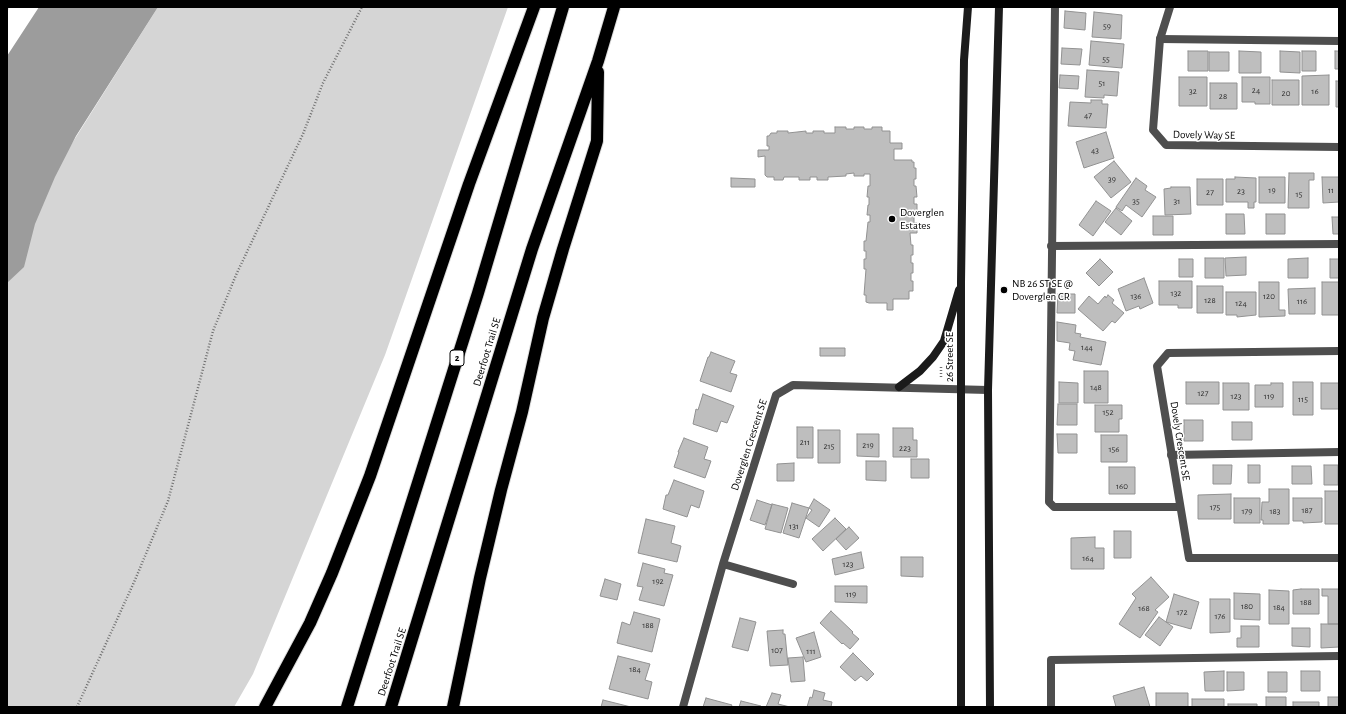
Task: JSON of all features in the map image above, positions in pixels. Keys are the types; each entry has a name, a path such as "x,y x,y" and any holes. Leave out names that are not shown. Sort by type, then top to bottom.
{"highway":[{"path":"265,707 310,623 332,573 367,483 469,184 534,7"},
{"name":"2","path":"348,707 478,293 563,7"},
{"name":"Deerfoot Trail SE","path":"391,707 532,249 598,61 614,7"},
{"path":"453,707 484,563 501,490 522,412 543,318 596,141 598,61"}],"street":[{"name":"26 Street SE","path":"961,707 961,282 964,60 968,7"},
{"path":"990,707 988,390 999,7"},
{"path":"1055,7 1049,502 1054,507 1180,507"},
{"name":"Dovely Way SE","path":"1170,7 1160,39 1154,130 1166,145 1339,147"},
{"path":"1160,39 1339,41"},
{"path":"1051,246 1339,244"},
{"path":"899,388 920,371 933,357 944,341 961,282"},
{"name":"Dovely Crescent SE","path":"1339,351 1168,353 1157,366 1189,558 1339,558"},
{"name":"Doverglen Crescent SE","path":"683,707 722,564 776,395 793,385 988,390"},
{"path":"1171,455 1339,452"},
{"path":"722,564 793,584"},
{"path":"1051,707 1051,660 1339,656"}],"path":[{"path":"77,707 135,580 168,501 213,331 236,276 303,134 323,83 362,7"},
{"path":"933,357 941,365 940,389"}],"shaded area":[{"path":"39,7 158,7 76,136 55,177 35,224 24,267 7,283 7,56"},
{"path":"158,7 508,7 385,355 253,674 234,707 7,707 7,243 47,183"}],"building":[{"path":"1065,11 1086,13 1085,30 1064,28"},
{"path":"1094,12 1122,15 1121,39 1092,37"},
{"path":"1091,41 1124,44 1122,68 1089,65"},
{"path":"1062,48 1082,49 1080,65 1061,64"},
{"path":"1188,51 1208,51 1208,71 1188,71"},
{"path":"1239,51 1261,52 1261,73 1239,73"},
{"path":"1280,51 1300,52 1300,73 1280,72"},
{"path":"1302,51 1316,51 1316,71 1302,71"},
{"path":"1335,51 1339,51 1339,69 1335,69"},
{"path":"1209,52 1229,52 1229,71 1209,71"},
{"path":"1087,70 1119,72 1117,96 1104,95 1104,98 1085,97"},
{"path":"1060,75 1079,76 1078,89 1059,88"},
{"path":"1329,75 1329,105 1302,105 1302,76"},
{"path":"1179,77 1207,77 1207,106 1179,106"},
{"path":"1242,77 1270,77 1270,104 1242,102"},
{"path":"1272,80 1299,80 1299,105 1272,105"},
{"path":"1336,81 1339,81 1339,107 1336,107"},
{"path":"1210,83 1237,83 1237,109 1210,109"},
{"path":"1091,100 1102,100 1102,104 1108,104 1106,128 1068,126 1070,102 1091,103"},
{"name":"Doverglen Estates","path":"835,127 854,129 854,127 864,127 864,129 872,129 872,127 882,127 882,131 890,131 890,143 902,143 902,149 894,149 894,160 912,160 912,162 914,162 914,168 916,168 916,179 914,179 914,186 916,186 917,197 914,197 914,204 917,204 917,215 914,215 914,223 917,223 917,233 910,233 911,245 913,245 911,263 913,263 913,273 911,273 911,281 913,281 913,291 909,291 909,299 893,299 893,310 887,310 887,303 866,302 866,295 864,295 866,269 864,269 864,259 866,259 866,251 864,251 864,241 866,241 868,222 870,222 870,215 867,215 869,197 867,197 868,186 870,186 870,174 864,174 864,176 854,176 854,173 846,174 846,176 828,177 828,180 817,180 817,177 810,177 810,180 799,180 799,177 784,177 783,180 774,180 774,177 767,177 765,175 765,156 758,157 758,150 769,150 769,146 767,146 767,136 771,133 777,133 777,131 788,131 788,133 806,131 806,133 813,133 813,131 824,131 824,133 835,133"},
{"path":"1106,132 1114,158 1084,168 1076,142"},
{"path":"1114,161 1131,182 1111,198 1094,177"},
{"path":"1289,173 1314,173 1314,180 1309,180 1309,208 1288,208"},
{"path":"1235,177 1256,178 1256,202 1254,202 1254,208 1248,208 1248,202 1226,202 1226,179 1235,179"},
{"path":"1259,177 1285,177 1285,203 1259,203"},
{"path":"1322,177 1339,177 1339,202 1323,203"},
{"path":"731,178 755,179 755,187 731,187"},
{"path":"1136,178 1147,186 1145,190 1156,197 1142,217 1126,205 1122,211 1116,207"},
{"path":"1197,179 1223,179 1223,205 1197,205"},
{"path":"1171,187 1190,187 1191,214 1165,215 1164,189"},
{"path":"1096,201 1111,211 1093,236 1079,225"},
{"path":"1116,208 1132,221 1121,235 1105,222"},
{"path":"1226,214 1244,214 1245,234 1226,234"},
{"path":"1266,214 1285,214 1285,234 1266,234"},
{"path":"1153,216 1173,216 1173,235 1153,235"},
{"path":"1332,217 1339,217 1339,234 1333,234"},
{"path":"1246,257 1246,275 1226,276 1225,258"},
{"path":"1205,258 1224,258 1224,278 1205,278"},
{"path":"1308,258 1308,278 1288,278 1288,259"},
{"path":"1100,259 1113,272 1099,286 1086,273"},
{"path":"1179,259 1193,259 1193,277 1179,277"},
{"path":"1330,259 1339,259 1339,278 1330,278"},
{"path":"1144,278 1153,303 1140,309 1139,306 1126,311 1118,289"},
{"path":"1159,281 1192,281 1192,308 1178,308 1178,305 1159,305"},
{"path":"1259,282 1279,282 1279,310 1285,310 1285,316 1259,317"},
{"path":"1322,282 1339,282 1339,315 1322,315"},
{"path":"1197,286 1223,286 1223,313 1197,313"},
{"path":"1315,288 1315,314 1289,314 1288,289"},
{"path":"1226,292 1256,292 1256,315 1237,317 1237,315 1226,315"},
{"path":"1058,294 1075,294 1075,313 1057,313"},
{"path":"1108,295 1114,300 1112,303 1124,313 1115,323 1112,321 1103,331 1078,309 1089,296 1098,304 1105,296 1106,298"},
{"path":"1057,322 1076,325 1075,333 1081,334 1080,337 1106,342 1101,365 1073,360 1075,351 1069,350 1070,343 1057,341"},
{"path":"820,348 845,348 845,356 820,356"},
{"path":"711,352 735,361 730,373 737,375 731,392 700,381"},
{"path":"1084,371 1108,371 1108,403 1084,403"},
{"path":"1059,382 1078,383 1078,403 1059,403"},
{"path":"1186,382 1219,382 1219,404 1186,404"},
{"path":"1293,382 1313,382 1313,415 1293,415"},
{"path":"1223,383 1249,383 1249,410 1223,410"},
{"path":"1271,383 1283,383 1283,407 1255,407 1255,385 1271,385"},
{"path":"1321,383 1339,383 1339,409 1321,409"},
{"path":"703,394 734,406 727,423 721,421 717,432 693,424 696,409 698,410"},
{"path":"1058,404 1077,404 1077,425 1057,425"},
{"path":"1095,405 1122,405 1122,419 1119,419 1119,432 1095,432"},
{"path":"1184,420 1203,420 1203,441 1184,441"},
{"path":"1232,422 1252,422 1252,440 1232,440"},
{"path":"797,427 813,427 813,458 797,458"},
{"path":"893,428 913,428 913,440 917,440 917,457 893,457"},
{"path":"818,430 840,430 840,463 818,463"},
{"path":"857,434 879,434 879,457 857,456"},
{"path":"1057,434 1077,434 1077,453 1058,453"},
{"path":"1101,435 1127,435 1127,462 1101,462"},
{"path":"684,438 708,447 704,459 711,461 705,478 674,467"},
{"path":"911,459 929,459 929,478 911,478"},
{"path":"866,461 886,461 886,481 866,480"},
{"path":"794,463 794,481 777,481 777,464"},
{"path":"1213,465 1232,465 1231,484 1213,484"},
{"path":"1248,465 1260,465 1260,483 1248,483"},
{"path":"1324,465 1338,465 1338,485 1324,485"},
{"path":"1292,466 1311,466 1312,484 1292,484"},
{"path":"1109,467 1135,467 1135,494 1109,494"},
{"path":"674,480 704,491 699,508 691,505 687,517 663,509 666,495 668,495"},
{"path":"1269,489 1289,489 1289,524 1263,524 1263,520 1261,520 1262,502 1269,502"},
{"path":"1325,491 1339,491 1339,524 1325,524"},
{"path":"1231,494 1231,519 1198,519 1198,495"},
{"path":"1234,498 1260,498 1260,523 1234,523"},
{"path":"1293,498 1322,498 1322,522 1303,523 1303,521 1293,521"},
{"path":"814,499 830,510 819,527 806,518 812,510 809,508"},
{"path":"757,500 772,505 765,525 750,520"},
{"path":"792,503 809,508 799,538 783,533"},
{"path":"772,504 788,508 781,533 765,529"},
{"path":"835,518 846,529 823,551 812,539"},
{"path":"646,519 675,526 671,543 681,546 677,562 638,553"},
{"path":"849,527 859,538 846,550 836,539"},
{"path":"1114,531 1131,531 1131,558 1114,558"},
{"path":"1095,537 1095,548 1104,548 1104,569 1071,569 1071,538"},
{"path":"861,552 864,568 835,575 832,559"},
{"path":"901,557 923,557 923,577 901,576"},
{"path":"643,563 665,569 664,573 673,575 664,606 639,600 643,587 637,586"},
{"path":"1151,577 1169,597 1155,610 1158,612 1140,638 1119,624 1136,598 1132,594"},
{"path":"605,579 621,584 617,600 600,596"},
{"path":"835,586 867,586 867,603 835,602"},
{"path":"1319,589 1319,614 1293,614 1293,590"},
{"path":"1322,589 1339,589 1339,624 1328,624 1328,596 1322,596"},
{"path":"1269,590 1289,591 1289,624 1269,624"},
{"path":"1234,593 1260,594 1260,620 1234,619"},
{"path":"1174,594 1199,602 1191,629 1166,622"},
{"path":"1210,599 1230,599 1230,632 1210,633"},
{"path":"831,611 859,639 850,649 843,643 842,644 820,623"},
{"path":"634,612 660,619 652,652 617,643 622,622 630,625"},
{"path":"1159,617 1173,627 1160,646 1145,635"},
{"path":"740,618 756,622 748,651 732,647"},
{"path":"1321,624 1339,624 1339,647 1321,648"},
{"path":"1241,626 1259,626 1259,647 1237,647 1237,638 1241,638"},
{"path":"1292,628 1310,628 1310,647 1292,646"},
{"path":"783,630 783,634 785,634 788,665 770,666 767,631"},
{"path":"814,632 821,657 806,662 796,638"},
{"path":"853,653 874,674 867,681 861,676 855,681 840,667"},
{"path":"618,656 650,664 645,680 652,682 648,699 609,689"},
{"path":"803,657 805,681 791,682 788,658"},
{"path":"1224,671 1224,691 1205,691 1204,672"},
{"path":"1301,671 1320,671 1320,691 1301,691"},
{"path":"1227,672 1244,672 1244,690 1227,691"},
{"path":"1268,672 1287,672 1287,692 1268,692"},
{"path":"1144,687 1150,707 1116,707 1113,696"},
{"path":"814,690 825,693 823,700 832,702 831,707 807,707"},
{"path":"772,693 781,695 778,704 790,707 766,707"},
{"path":"1156,693 1188,693 1188,707 1156,707"},
{"path":"1266,697 1286,697 1286,707 1266,707"},
{"path":"1328,697 1339,697 1339,707 1328,707"},
{"path":"706,698 732,705 731,707 703,707"},
{"path":"1192,699 1224,699 1224,707 1192,707"},
{"path":"603,700 631,707 601,707"},
{"path":"741,701 761,706 761,707 739,707"},
{"path":"1293,702 1319,702 1319,707 1293,707"},
{"path":"1228,704 1257,704 1257,707 1228,707"}],"place":[{"name":"Doverglen Estates","path":"892,219"},
{"name":"NB 26 ST SE @ Doverglen CR","path":"1004,290"}]}
